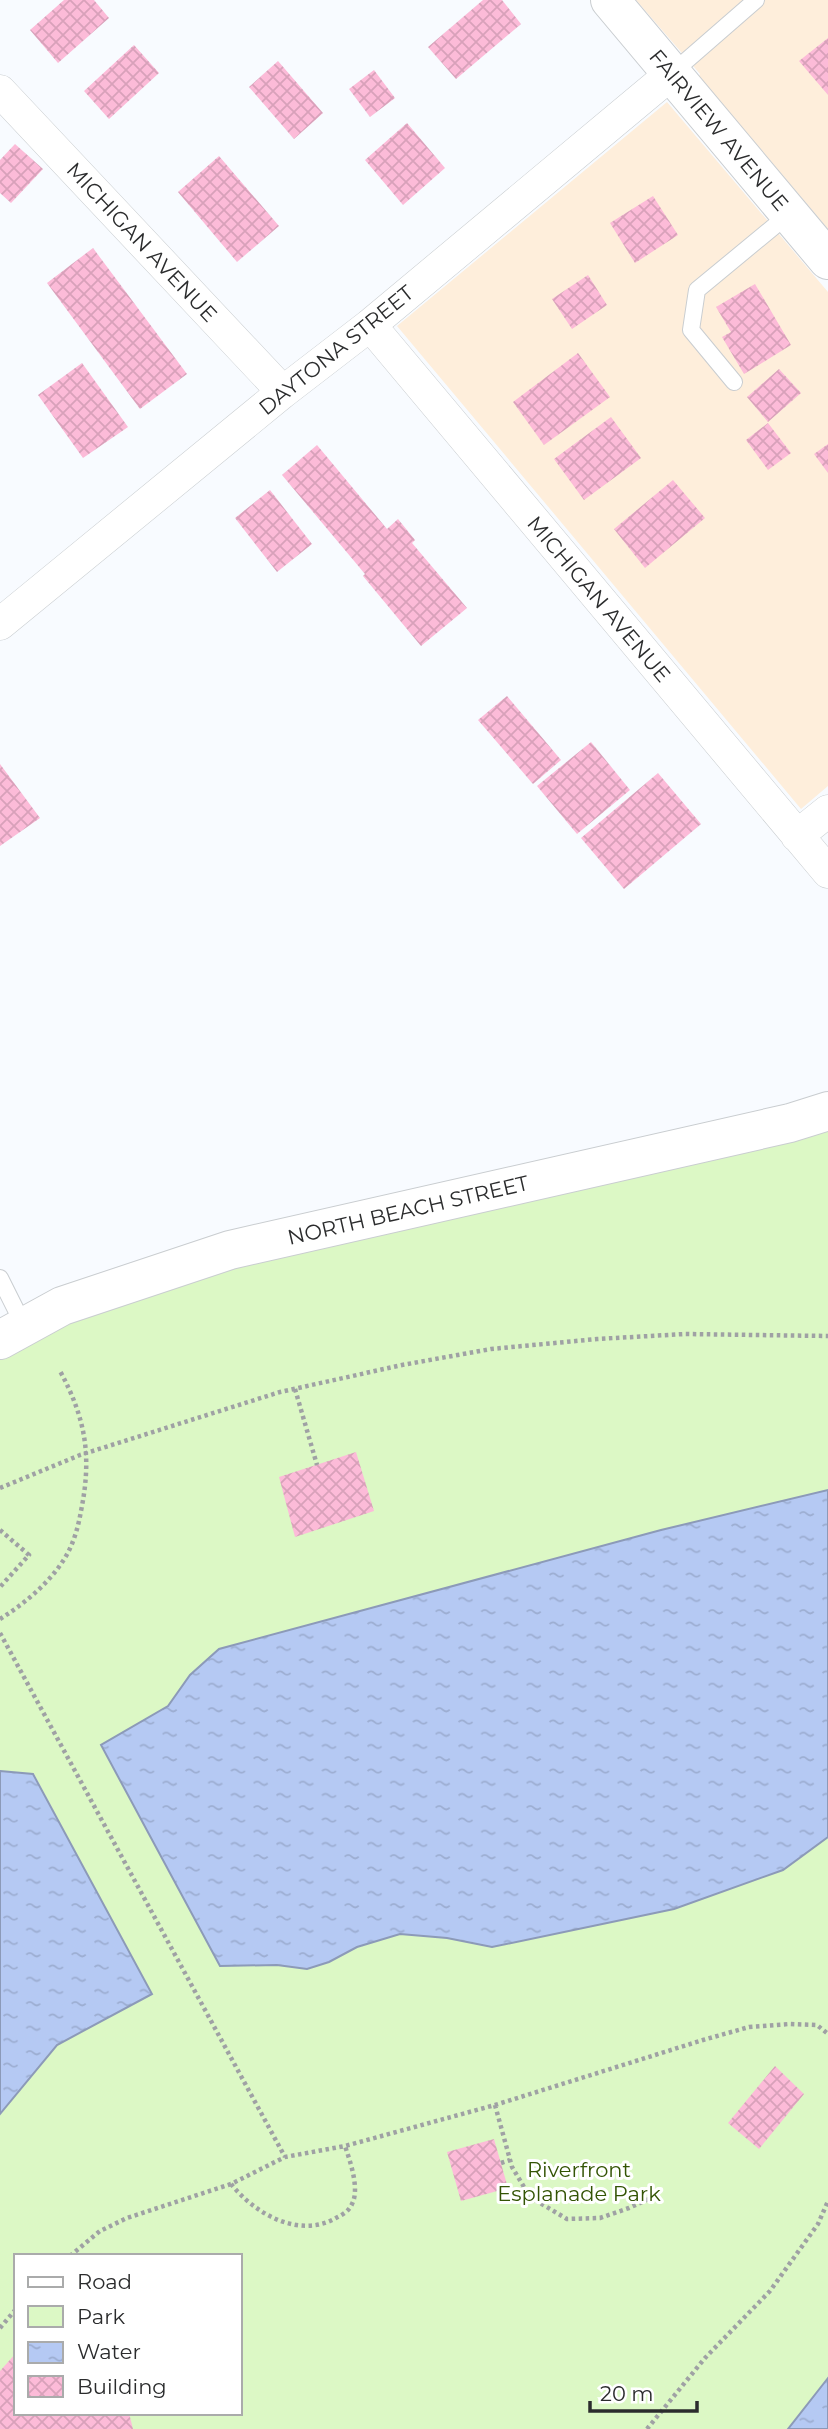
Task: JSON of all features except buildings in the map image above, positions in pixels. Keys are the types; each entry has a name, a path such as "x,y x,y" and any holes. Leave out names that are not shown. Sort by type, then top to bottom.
{"street":[{"name":"FAIRVIEW AVENUE","path":"610,0 828,260"},
{"name":"DAYTONA STREET","path":"0,624 283,392 370,325 671,74"},
{"name":"MICHIGAN AVENUE","path":"0,91 283,392"},
{"name":"MICHIGAN AVENUE","path":"370,325 828,872"},
{"path":"797,836 828,811"},
{"name":"NORTH BEACH STREET","path":"12,1334 62,1306 230,1250 790,1123 828,1111"}],"lane":[{"path":"671,74 756,0"},
{"path":"734,382 691,330 697,290 789,214"},
{"path":"0,1278 12,1334"}],"path":[{"path":"0,1488 88,1453 295,1389 402,1365 491,1349 597,1339 685,1334 828,1336"},
{"path":"0,1619 18,1607 50,1578 65,1559 76,1534 86,1483 88,1453 77,1406 60,1371"},
{"path":"295,1389 317,1465"},
{"path":"0,1530 29,1555 0,1587"},
{"path":"0,1633 285,2157"},
{"path":"72,2254 100,2231 127,2218 231,2184 285,2157 345,2146 495,2105 750,2027 817,2025 828,2034"},
{"path":"495,2105 510,2160 530,2197 567,2218 600,2218 657,2195"},
{"path":"231,2184 241,2197 257,2209 286,2223 298,2226 329,2222 344,2214 353,2203 354,2184 345,2146"},
{"path":"501,2163 510,2160"},
{"path":"647,2429 705,2358 770,2291 818,2224 828,2201"},
{"path":"0,2328 14,2311"}],"shaded area":[{"path":"636,0 828,0 828,229 700,74"},
{"path":"667,102 828,292 828,786 801,809 397,326"}],"green space":[{"name":"Riverfront Esplanade Park","path":"828,1111 828,1490 661,1530 219,1649 190,1675 168,1706 101,1746 220,1966 277,1965 307,1969 329,1962 357,1947 400,1934 447,1938 492,1947 674,1909 783,1870 828,1837 828,2378 788,2429 0,2429 0,2114 57,2045 151,1994 34,1774 0,1771 0,1340 62,1306"}],"water":[{"path":"828,1490 828,1837 783,1870 674,1909 492,1947 447,1938 400,1934 357,1947 329,1962 307,1969 277,1965 220,1966 101,1745 168,1706 190,1675 219,1649 661,1530"},
{"path":"0,1771 33,1774 152,1994 57,2045 0,2114"},
{"path":"828,2378 828,2429 788,2429"}]}
